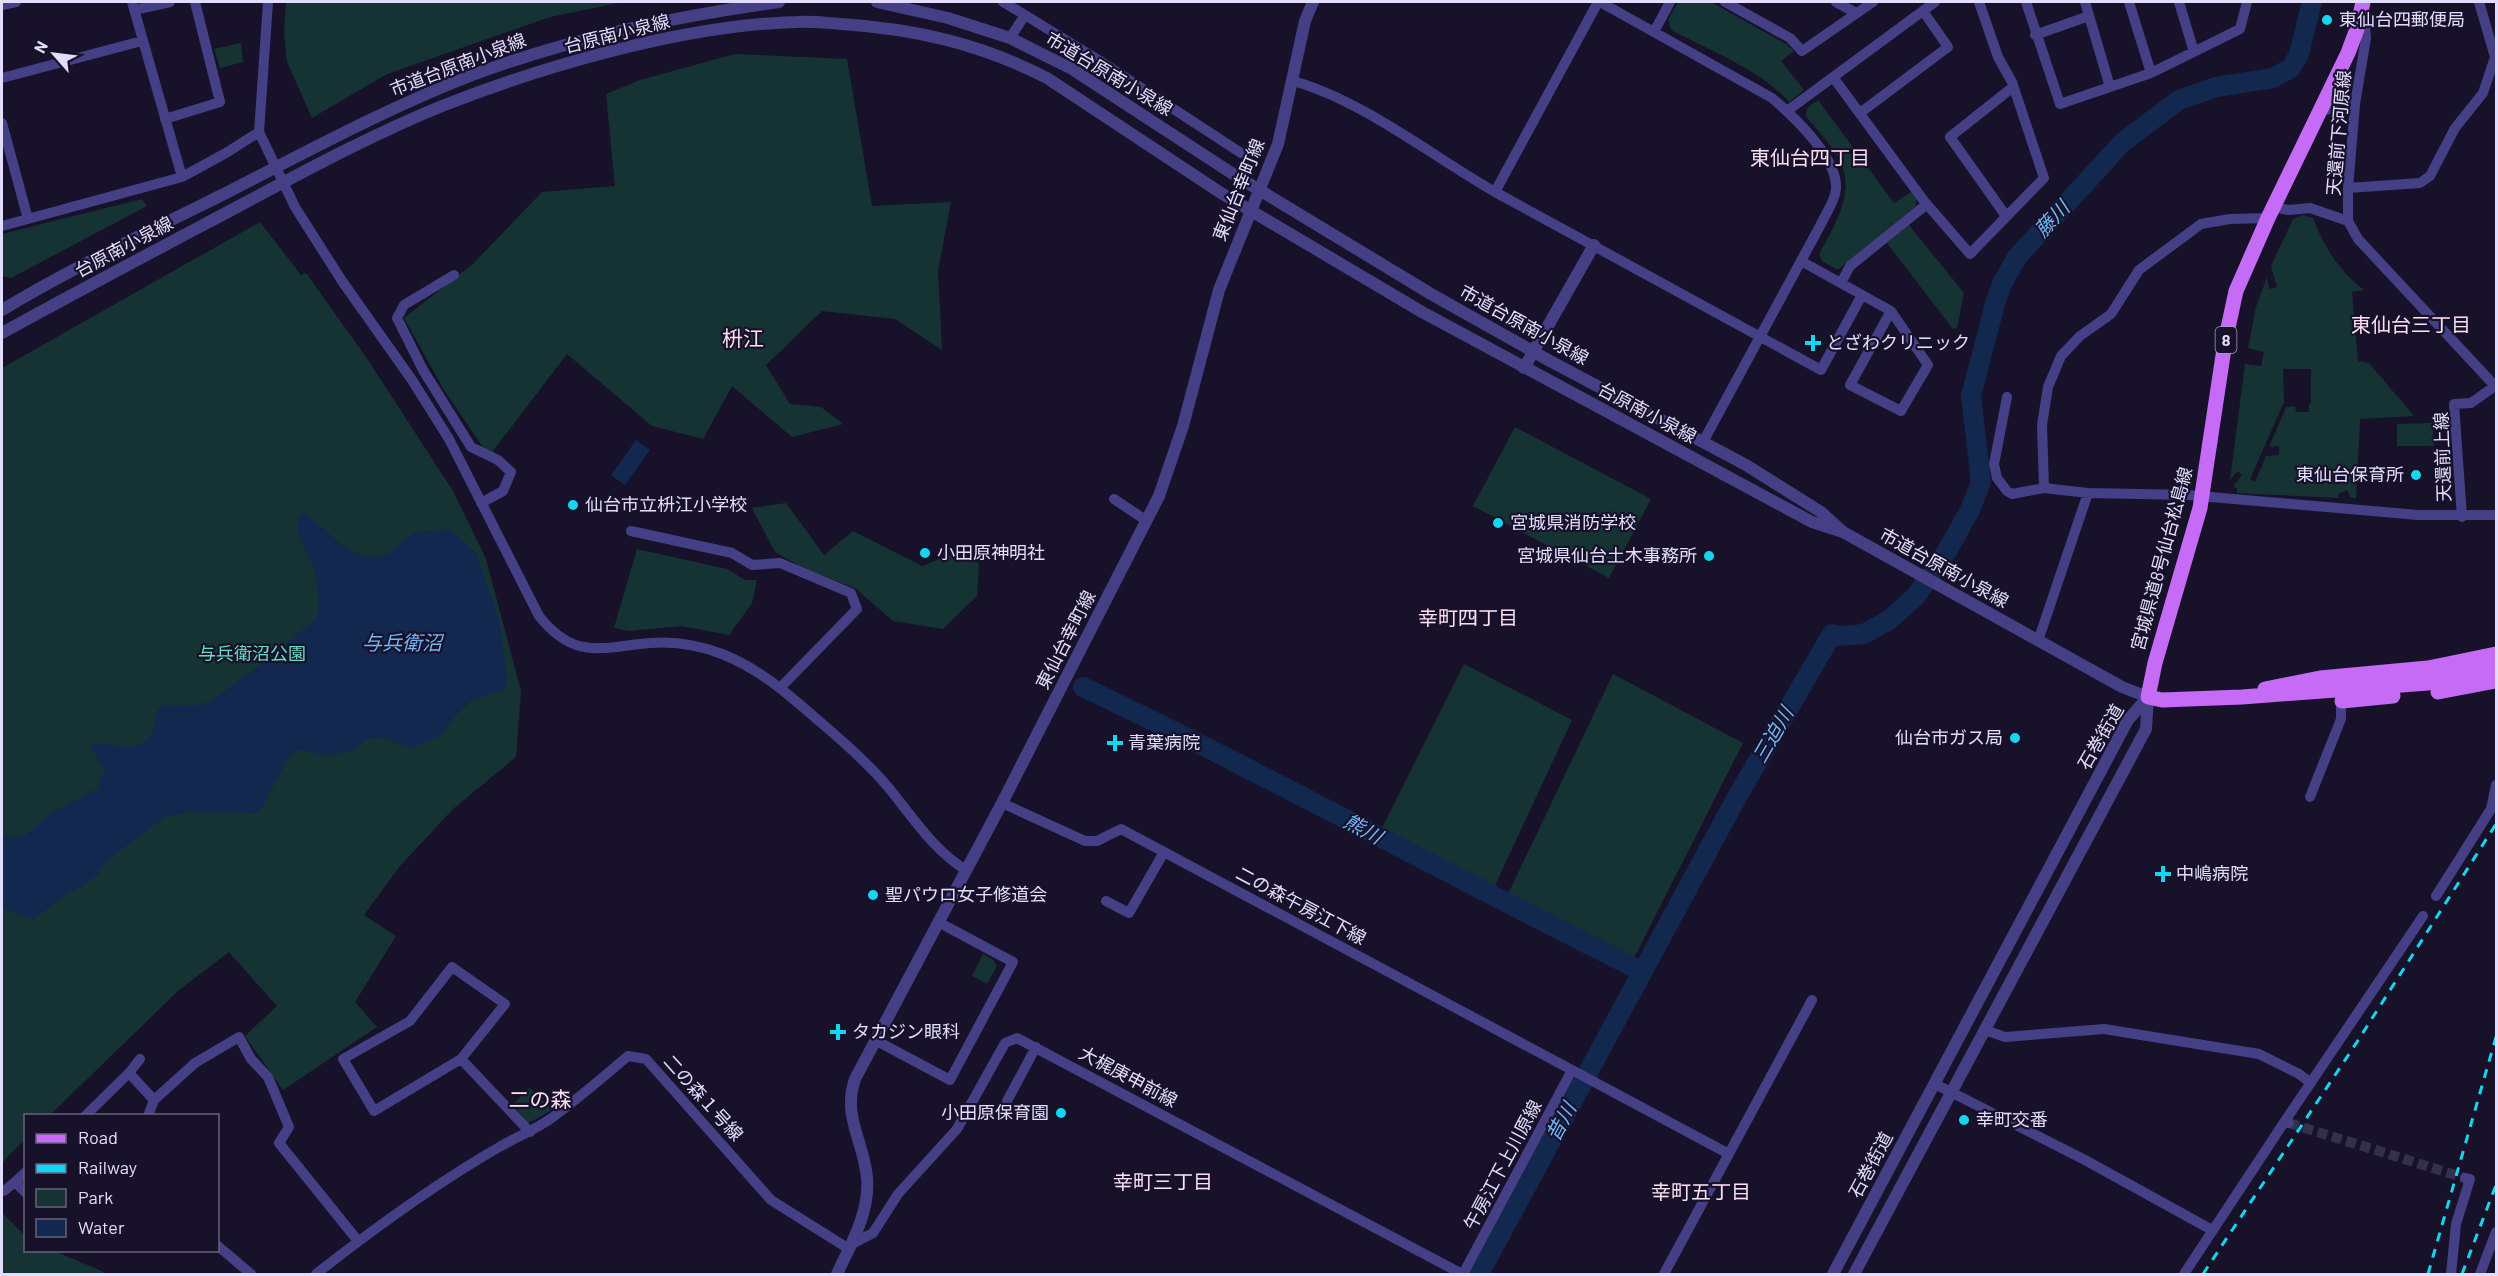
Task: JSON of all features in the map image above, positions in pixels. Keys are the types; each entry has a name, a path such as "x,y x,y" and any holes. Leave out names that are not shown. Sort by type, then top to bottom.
{"main road":[{"name":"宮城県道8号仙台松島線","path":"2148,697 2155,663 2202,496 2232,309 2244,269 2348,53 2363,3"},
{"path":"2242,697 2288,683 2428,668 2496,654"},
{"path":"2341,695 2428,683 2496,669"},
{"path":"2148,697 2162,700 2424,694 2496,681"}],"street":[{"path":"2,5 16,2"},
{"path":"170,2 133,6 182,177"},
{"path":"165,119 220,102 195,2"},
{"path":"268,2 259,132 295,207 342,281 412,380 450,439 539,616 558,636 576,646 597,650 652,642 686,643 721,654 758,671 781,687 869,764 944,855 966,870"},
{"name":"市道台原南小泉線","path":"2,310 299,154 475,75 559,46 686,17 778,2"},
{"name":"市道台原南小泉線","path":"877,2 909,5 1010,38 1072,69 1260,190 1431,294 1534,352 1746,465 1821,512 1843,532 2122,687 2148,697"},
{"path":"1004,2 1100,61 1241,153"},
{"name":"東仙台幸町線","path":"837,1275 861,1223 866,1201 867,1177 849,1110 849,1095 875,1040 1002,803 1147,521 1162,487 1183,426 1219,290 1278,144 1305,21 1313,2"},
{"path":"1495,192 1599,2 1772,98 1787,111 1828,159 1836,188 1834,196 1802,261 1703,442"},
{"path":"1654,32 1670,2"},
{"path":"1725,2 1737,4 1790,38 1803,51 1873,2"},
{"path":"1836,2 1856,13"},
{"path":"1787,111 1935,2"},
{"path":"1833,77 1927,204 1970,254 2044,178 2013,87 1998,57 1979,2"},
{"path":"2026,2 2060,104 2151,73 2240,29 2241,17 2247,2"},
{"path":"2085,2 2110,87"},
{"path":"2129,2 2151,73"},
{"path":"2179,2 2194,52"},
{"path":"2236,2 2241,17"},
{"path":"2348,188 2420,183 2430,176 2455,128 2483,93 2495,57 2479,2"},
{"name":"天還前下河原線","path":"2363,3 2367,38 2355,104 2348,188 2348,221 2358,239 2496,387"},
{"path":"909,5 910,32"},
{"path":"1860,113 1948,47 1923,11"},
{"path":"1010,38 1025,15"},
{"path":"2036,35 2090,16"},
{"name":"台原南小泉線","path":"2,333 305,172 441,107 523,77 625,49 714,30 798,21 869,26 910,32 980,49 1047,78 1251,211 1422,312 1812,522 1843,532"},
{"path":"2,78 142,41"},
{"path":"1293,81 1314,87 1350,103 1495,192 1821,370 1862,295"},
{"path":"2006,216 1950,137 2013,87"},
{"path":"2320,111 2355,104"},
{"path":"2,123 5,152 28,219"},
{"path":"2,226 182,177 259,132"},
{"path":"1841,283 1850,266 1927,204"},
{"path":"2044,488 2042,425 2048,387 2061,356 2080,336 2111,314 2139,270 2201,224 2310,208 2348,221"},
{"path":"1524,368 1594,245"},
{"path":"1802,261 1891,311 1928,365 1901,411 1850,385 1891,311"},
{"path":"454,275 404,304 397,318 423,370 471,447 498,460 511,472 503,491 481,503"},
{"name":"天還前上線","path":"2462,517 2454,404 2471,404 2496,387"},
{"path":"2007,397 1994,464 1997,478 2012,494 2044,488 2088,493 2202,496 2418,515 2462,517 2496,515"},
{"path":"2037,641 2088,493"},
{"path":"1114,499 1147,521"},
{"path":"631,531 732,553 752,565 780,563 851,592 857,609 781,687"},
{"path":"2310,797 2341,719 2341,695"},
{"name":"石巻街道","path":"1854,1275 2146,729 2148,697"},
{"name":"石巻街道","path":"1833,1275 2128,720 2148,697"},
{"path":"2436,896 2491,808 2496,785"},
{"name":"二の森午房江下線","path":"1002,803 1085,841 1097,841 1121,829 1729,1154"},
{"path":"1106,901 1129,913 1164,852"},
{"path":"2184,1275 2423,916"},
{"path":"875,1040 950,1080 971,1041 1013,962 938,922"},
{"path":"452,967 505,1004 461,1059 374,1110 343,1059 410,1021 452,967"},
{"path":"1664,1275 1812,1000"},
{"path":"1985,1030 2005,1037 2104,1029 2259,1054 2299,1074 2311,1083"},
{"path":"149,1114 154,1100 195,1063 239,1037 251,1059 268,1077 281,1105 289,1127 279,1143 358,1241"},
{"name":"大梶庚申前線","path":"850,1247 873,1233 898,1194 957,1129 1005,1043 1017,1038 1463,1275"},
{"path":"1007,1101 1036,1047"},
{"name":"二の森１号線","path":"316,1275 358,1241 501,1146 552,1118 628,1056 646,1059 771,1200 850,1247"},
{"path":"87,1114 140,1059"},
{"path":"461,1059 530,1132"},
{"name":"午房江下上川原線","path":"1463,1275 1576,1072"},
{"path":"129,1073 154,1100"},
{"path":"1935,1084 2085,1160 2212,1230"},
{"path":"4,1191 24,1174"},
{"path":"2451,1275 2456,1224 2470,1179 2465,1178"},
{"path":"15,1182 24,1191"},
{"path":"2480,1275 2496,1232"},
{"path":"219,1247 251,1275"}],"green space":[{"path":"286,2 623,2 550,17 387,74 312,118 287,62 284,33"},
{"path":"1678,2 1711,2 1786,44 1794,51 1781,61 1804,90 1789,102 1749,70 1671,30 1668,20"},
{"path":"241,43 243,62 220,68 214,49"},
{"path":"735,54 847,59 872,206 951,202 938,271 942,350 895,319 822,311 766,365 790,404 821,407 843,424 792,437 732,386 703,439 652,426 567,354 489,456 444,390 404,318 473,264 542,192 615,186 606,94 640,80"},
{"path":"1818,100 1894,203 1911,192 1916,198 1916,206 1838,270 1822,261 1819,254 1841,209 1846,185 1840,161 1806,116 1807,108"},
{"path":"142,199 147,206 11,278 2,276 2,234"},
{"path":"2303,215 2313,218 2333,258 2364,290 2352,292 2358,361 2369,363 2414,416 2360,419 2356,498 2351,498 2347,490 2338,494 2339,498 2237,493 2237,488 2233,487 2242,475 2238,471 2230,480 2245,364 2261,366 2264,352 2248,348 2256,307 2267,277 2269,289 2277,287 2271,266 2293,219","holes":["2283,369 2311,369 2309,412 2296,412 2295,406 2286,407 2269,447 2279,446 2279,455 2266,456 2255,482 2250,479 2284,402"]},
{"name":"与兵衛沼公園","path":"260,222 301,275 306,273 366,357 453,491 486,559 521,691 516,757 453,809 400,866 364,915 396,936 355,1002 377,1027 283,1090 245,1036 277,1006 229,952 179,990 51,1114 24,1114 24,1140 2,1163 2,368"},
{"path":"1909,225 1964,293 1957,328 1953,329 1887,243"},
{"path":"2432,423 2434,446 2397,446 2397,424"},
{"path":"1515,427 1651,499 1609,578 1473,506"},
{"path":"786,503 824,555 853,531 922,566 966,549 979,564 977,596 943,629 893,621 855,588 805,569 775,552 752,508"},
{"path":"637,549 727,569 745,580 757,580 752,603 729,635 681,626 629,631 614,628"},
{"path":"1464,664 1572,720 1491,894 1378,836"},
{"path":"1613,674 1743,743 1633,960 1508,894"},
{"path":"983,954 993,960 997,966 987,984 972,976"},
{"path":"530,1088 552,1110 527,1124 513,1104"},
{"path":"2,1213 24,1235 24,1252 56,1252 104,1272 103,1274 2,1274"}],"water":[{"path":"636,440 650,450 625,485 611,475"},
{"name":"与兵衛沼","path":"305,513 348,550 375,558 389,553 415,532 451,530 476,553 499,619 507,677 505,689 472,700 455,716 439,737 411,749 383,737 368,739 353,750 327,756 303,750 296,751 289,757 257,813 188,812 165,817 110,858 98,874 84,886 68,893 33,920 2,908 2,836 25,836 48,815 97,789 105,769 91,748 92,744 129,746 145,742 151,736 160,707 163,705 198,705 211,701 272,656 317,617 316,578 298,529 300,514"}],"waterway":[{"name":"三迫川","path":"1479,1274 1737,797 1832,634 1839,636 1864,634 1889,620 1905,606 1916,596 1947,551 1970,510 1981,482 1971,396 1996,300 2017,257 2123,142 2179,100 2216,87 2273,78 2291,68 2299,54 2312,2"},
{"name":"熊川","path":"1083,687 1637,969 1643,969"}],"tunnel":[{"path":"2289,1123 2465,1178"}],"railway":[{"path":"2203,1274 2357,1042 2496,824"},
{"path":"2428,1274 2496,1037"},
{"path":"2462,1274 2496,1185"}],"place":[{"name":"東仙台四郵便局","path":"2327,20"},
{"name":"とざわクリニック","path":"1813,343"},
{"name":"東仙台保育所","path":"2416,475"},
{"name":"仙台市立枡江小学校","path":"573,505"},
{"name":"宮城県消防学校","path":"1498,523"},
{"name":"小田原神明社","path":"925,553"},
{"name":"宮城県仙台土木事務所","path":"1709,556"},
{"name":"仙台市ガス局","path":"2015,738"},
{"name":"青葉病院","path":"1115,743"},
{"name":"中嶋病院","path":"2163,874"},
{"name":"聖パウロ女子修道会","path":"873,895"},
{"name":"タカジン眼科","path":"838,1032"},
{"name":"小田原保育園","path":"1061,1113"},
{"name":"幸町交番","path":"1964,1120"}],"district":[{"name":"東仙台四丁目","path":"1810,158"},
{"name":"東仙台三丁目","path":"2411,325"},
{"name":"枡江","path":"743,339"},
{"name":"幸町四丁目","path":"1468,618"},
{"name":"二の森","path":"540,1100"},
{"name":"幸町三丁目","path":"1163,1182"},
{"name":"幸町五丁目","path":"1701,1192"}],"water label":[{"name":"藤川","path":"2052,219"},
{"name":"昔川","path":"1561,1122"}]}
